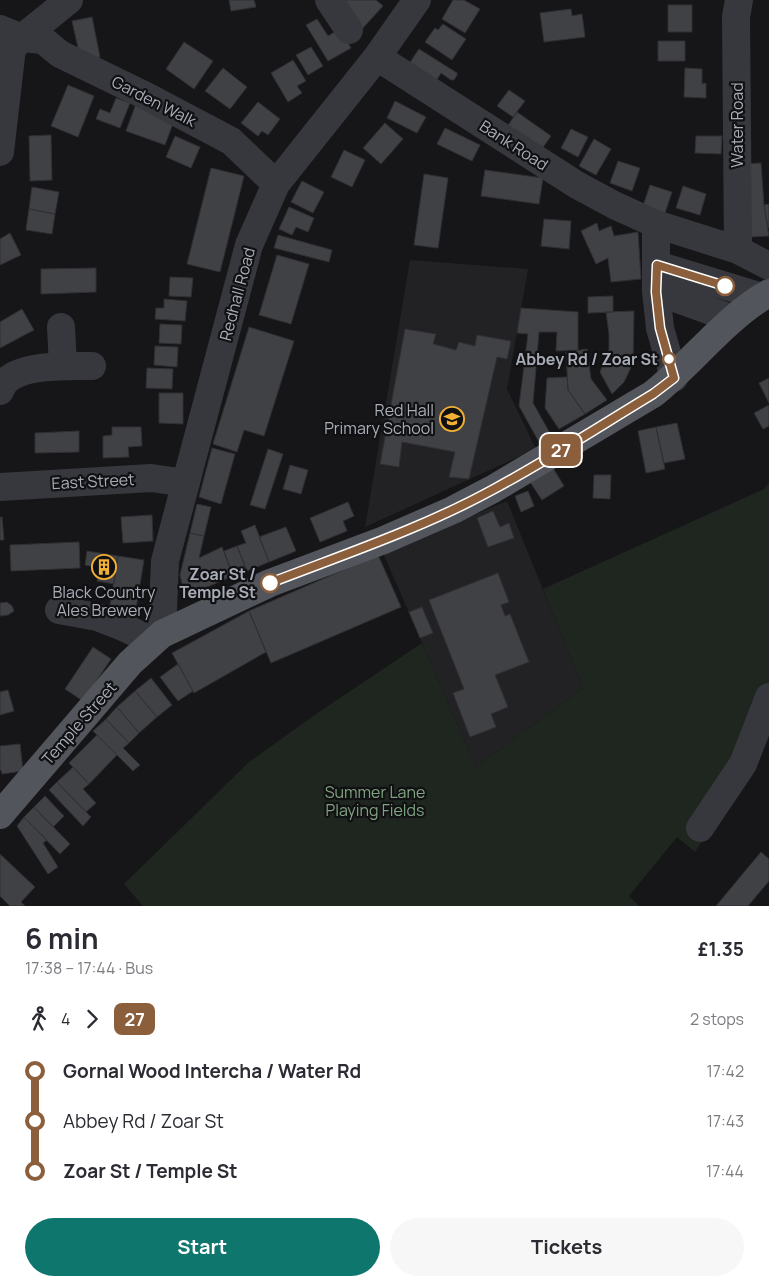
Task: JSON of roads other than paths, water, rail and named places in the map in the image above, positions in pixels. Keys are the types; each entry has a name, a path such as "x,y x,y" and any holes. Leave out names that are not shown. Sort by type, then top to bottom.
{"main road":[{"name":"Temple Street","path":"0,815 130,663 157,638 270,583 384,540 453,510 493,489 653,394 674,378 733,319 766,295"}],"street":[{"path":"0,152 12,48 11,33 69,0"},
{"path":"329,0 349,30"},
{"name":"Redhall Road","path":"157,638 166,561 249,246 276,184 377,57 418,0"},
{"name":"Water Road","path":"738,250 736,17 739,0"},
{"name":"Garden Walk","path":"11,33 43,40 60,54 231,140 276,184"},
{"name":"Bank Road","path":"377,57 577,184 616,206 656,224 738,250 769,265"},
{"path":"656,224 660,328 674,378"},
{"path":"657,278 766,295"},
{"path":"657,278 733,319"},
{"path":"61,327 63,366"},
{"path":"0,391 5,382 21,371 63,366 92,366"},
{"name":"East Street","path":"0,486 151,478 186,483"},
{"path":"59,610 96,617 157,638"},
{"path":"700,828 743,764 769,697"}],"place":[{"name":"Abbey Rd / Zoar St","path":"669,359"},
{"name":"Red Hall Primary School","path":"452,419"},
{"name":"Black Country Ales Brewery","path":"104,567"},
{"name":"Zoar St / Temple St","path":"270,583"}],"park label":[{"name":"Summer Lane Playing Fields","path":"375,801"}]}
